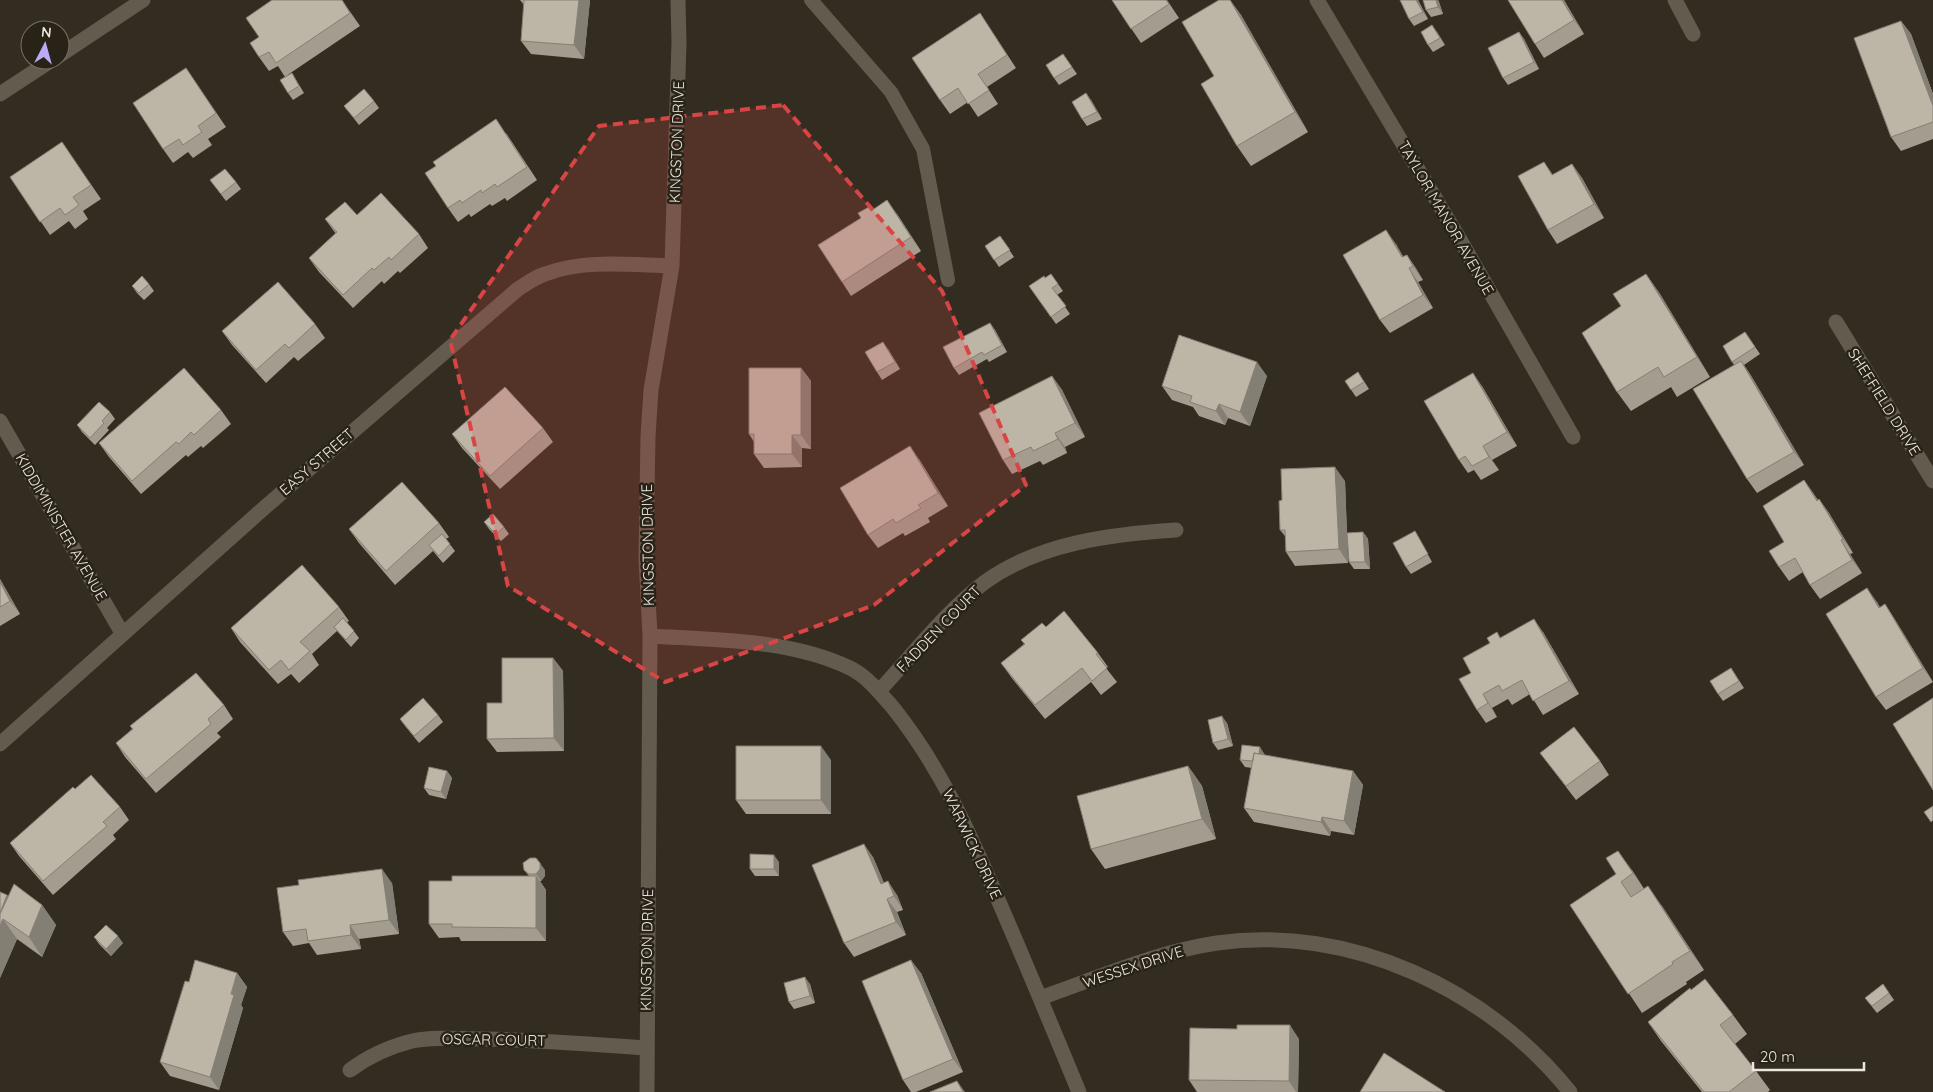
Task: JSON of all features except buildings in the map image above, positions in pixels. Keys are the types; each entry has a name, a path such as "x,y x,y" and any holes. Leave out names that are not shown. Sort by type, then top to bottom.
{"street":[{"path":"70,48 143,0"},
{"name":"KINGSTON DRIVE","path":"647,1092 650,636 646,558 648,436 651,390 672,266 679,42 678,0"},
{"name":"TAYLOR MANOR AVENUE","path":"1317,0 1457,235 1573,437"},
{"path":"1675,0 1693,34"},
{"path":"0,94 37,70"},
{"name":"EASY STREET","path":"0,744 122,633 518,289 543,274 566,267 603,264 672,266"},
{"name":"SHEFFIELD DRIVE","path":"1836,322 1933,481"},
{"name":"KIDDIMINISTER AVENUE","path":"0,421 122,633"},
{"name":"FADDEN COURT","path":"879,691 963,602 985,582 1010,567 1041,554 1081,542 1124,534 1176,530"},
{"name":"WARWICK DRIVE","path":"650,636 730,641 778,647 817,656 851,668 879,691 905,723 940,776 965,823 1079,1092"},
{"name":"WESSEX DRIVE","path":"1040,998 1170,953 1217,943 1269,939 1342,948 1398,966 1447,989 1527,1045 1570,1092"},
{"name":"OSCAR COURT","path":"350,1070 376,1053 414,1041 447,1038 543,1040 646,1048"}],"lane":[{"path":"812,0 891,92 923,149 948,280"}],"highlighted area":[{"path":"783,105 942,291 1026,485 874,605 665,682 508,586 450,340 599,126"}]}
